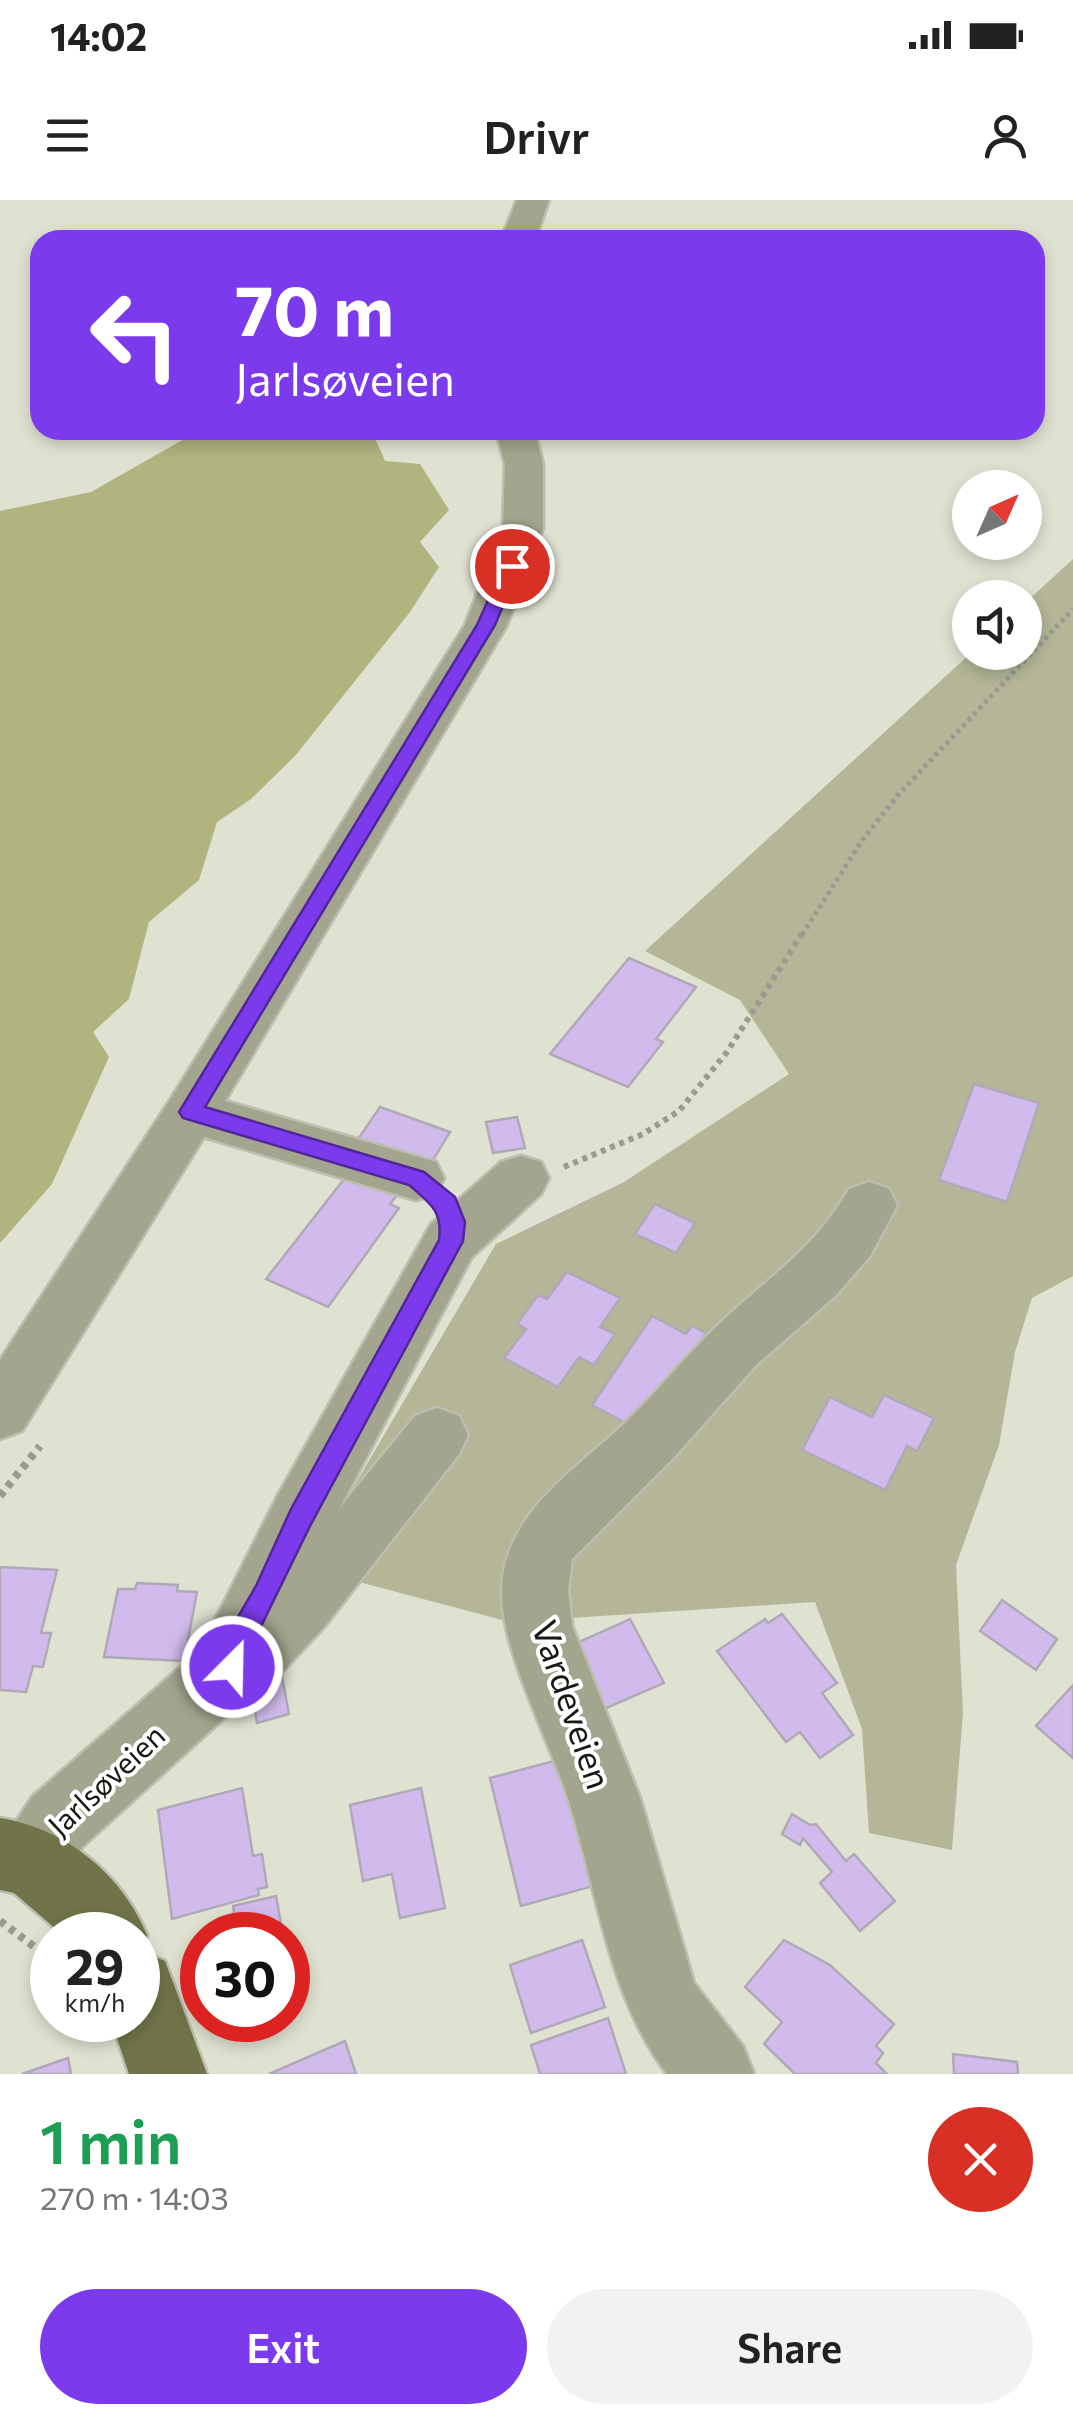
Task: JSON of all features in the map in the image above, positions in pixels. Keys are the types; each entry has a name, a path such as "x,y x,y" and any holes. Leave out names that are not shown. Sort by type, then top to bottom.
{"main road":[{"path":"15,1856 93,1912"},
{"path":"157,2042 168,2074"}],"street":[{"path":"522,230 533,200"},
{"path":"0,1412 190,1112 494,607 524,528 524,464 518,440"},
{"path":"190,1112 416,1178 521,1178"},
{"path":"416,1178 447,1204 453,1222 451,1241"},
{"name":"Jarlsøveien","path":"15,1856 232,1667 233,1652 266,1595 300,1518 451,1241 521,1178"},
{"name":"Vardeveien","path":"715,2074 669,2014 657,1985 604,1798 539,1626 535,1590 539,1560 549,1537 564,1520 652,1438 735,1347 815,1278 850,1239 869,1205"},
{"path":"232,1667 262,1647 301,1605 438,1435"}],"path":[{"path":"521,1178 559,1170 607,1150 644,1134 679,1110 727,1052 822,899 875,824 1073,608"},
{"path":"0,1921 30,1944"}],"shaded area":[{"path":"182,440 376,440 385,461 420,464 449,510 420,542 439,567 410,612 295,756 251,799 217,822 199,880 149,922 129,999 93,1032 109,1057 52,1184 0,1243 0,511 91,492"},
{"path":"1073,559 1073,1276 1032,1298 1015,1352 999,1445 956,1565 963,1713 952,1850 869,1833 862,1729 815,1602 510,1622 306,1568 496,1244 624,1182 789,1074 740,1000 645,951 952,670 1042,670 1042,587"}],"building":[{"path":"629,958 696,987 656,1039 663,1042 628,1087 550,1054"},
{"path":"974,1084 1039,1103 1007,1202 939,1180"},
{"path":"380,1107 450,1132 430,1165 358,1139"},
{"path":"517,1117 525,1148 493,1153 486,1122"},
{"path":"348,1174 397,1195 390,1204 399,1208 328,1307 266,1279"},
{"path":"655,1204 695,1223 676,1253 635,1234"},
{"path":"567,1272 620,1298 600,1327 615,1334 594,1365 579,1357 558,1387 504,1358 526,1329 517,1324 538,1295 547,1299"},
{"path":"652,1316 686,1334 692,1326 706,1333 643,1432 592,1405"},
{"path":"884,1395 934,1418 917,1451 907,1446 885,1490 802,1450 830,1397 872,1417"},
{"path":"0,1567 57,1570 41,1633 51,1633 43,1667 33,1666 26,1692 0,1690"},
{"path":"137,1583 178,1585 177,1591 197,1592 184,1661 104,1657 118,1589 135,1589"},
{"path":"1002,1600 1057,1639 1036,1670 980,1631"},
{"path":"782,1614 837,1683 822,1693 853,1735 820,1758 800,1732 786,1742 717,1651 765,1619 768,1623"},
{"path":"630,1619 664,1683 602,1710 570,1646"},
{"path":"280,1666 289,1714 257,1723 249,1673"},
{"path":"1073,1685 1073,1758 1036,1726"},
{"path":"569,1757 604,1883 521,1906 490,1778"},
{"path":"242,1788 253,1856 262,1854 267,1887 258,1889 259,1895 197,1912 180,1912 180,1917 172,1919 158,1810"},
{"path":"421,1788 445,1908 400,1918 392,1874 363,1881 350,1805"},
{"path":"792,1814 810,1825 816,1824 846,1861 854,1854 895,1901 860,1931 820,1883 832,1872 803,1838 800,1845 782,1834"},
{"path":"276,1896 279,1912 234,1912 233,1906"},
{"path":"582,1940 605,2007 531,2033 510,1965"},
{"path":"784,1940 830,1965 894,2024 876,2046 883,2053 876,2063 887,2074 795,2074 764,2044 782,2022 745,1987"},
{"path":"608,2018 626,2074 540,2074 531,2045"},
{"path":"345,2041 356,2074 269,2074"},
{"path":"953,2054 1017,2062 1018,2074 954,2074"},
{"path":"68,2058 71,2074 22,2074"}],"route":[{"path":"232,1667 233,1652 266,1595 300,1518 451,1241 453,1222 438,1193 416,1178 190,1112 486,625 512,566"}]}
